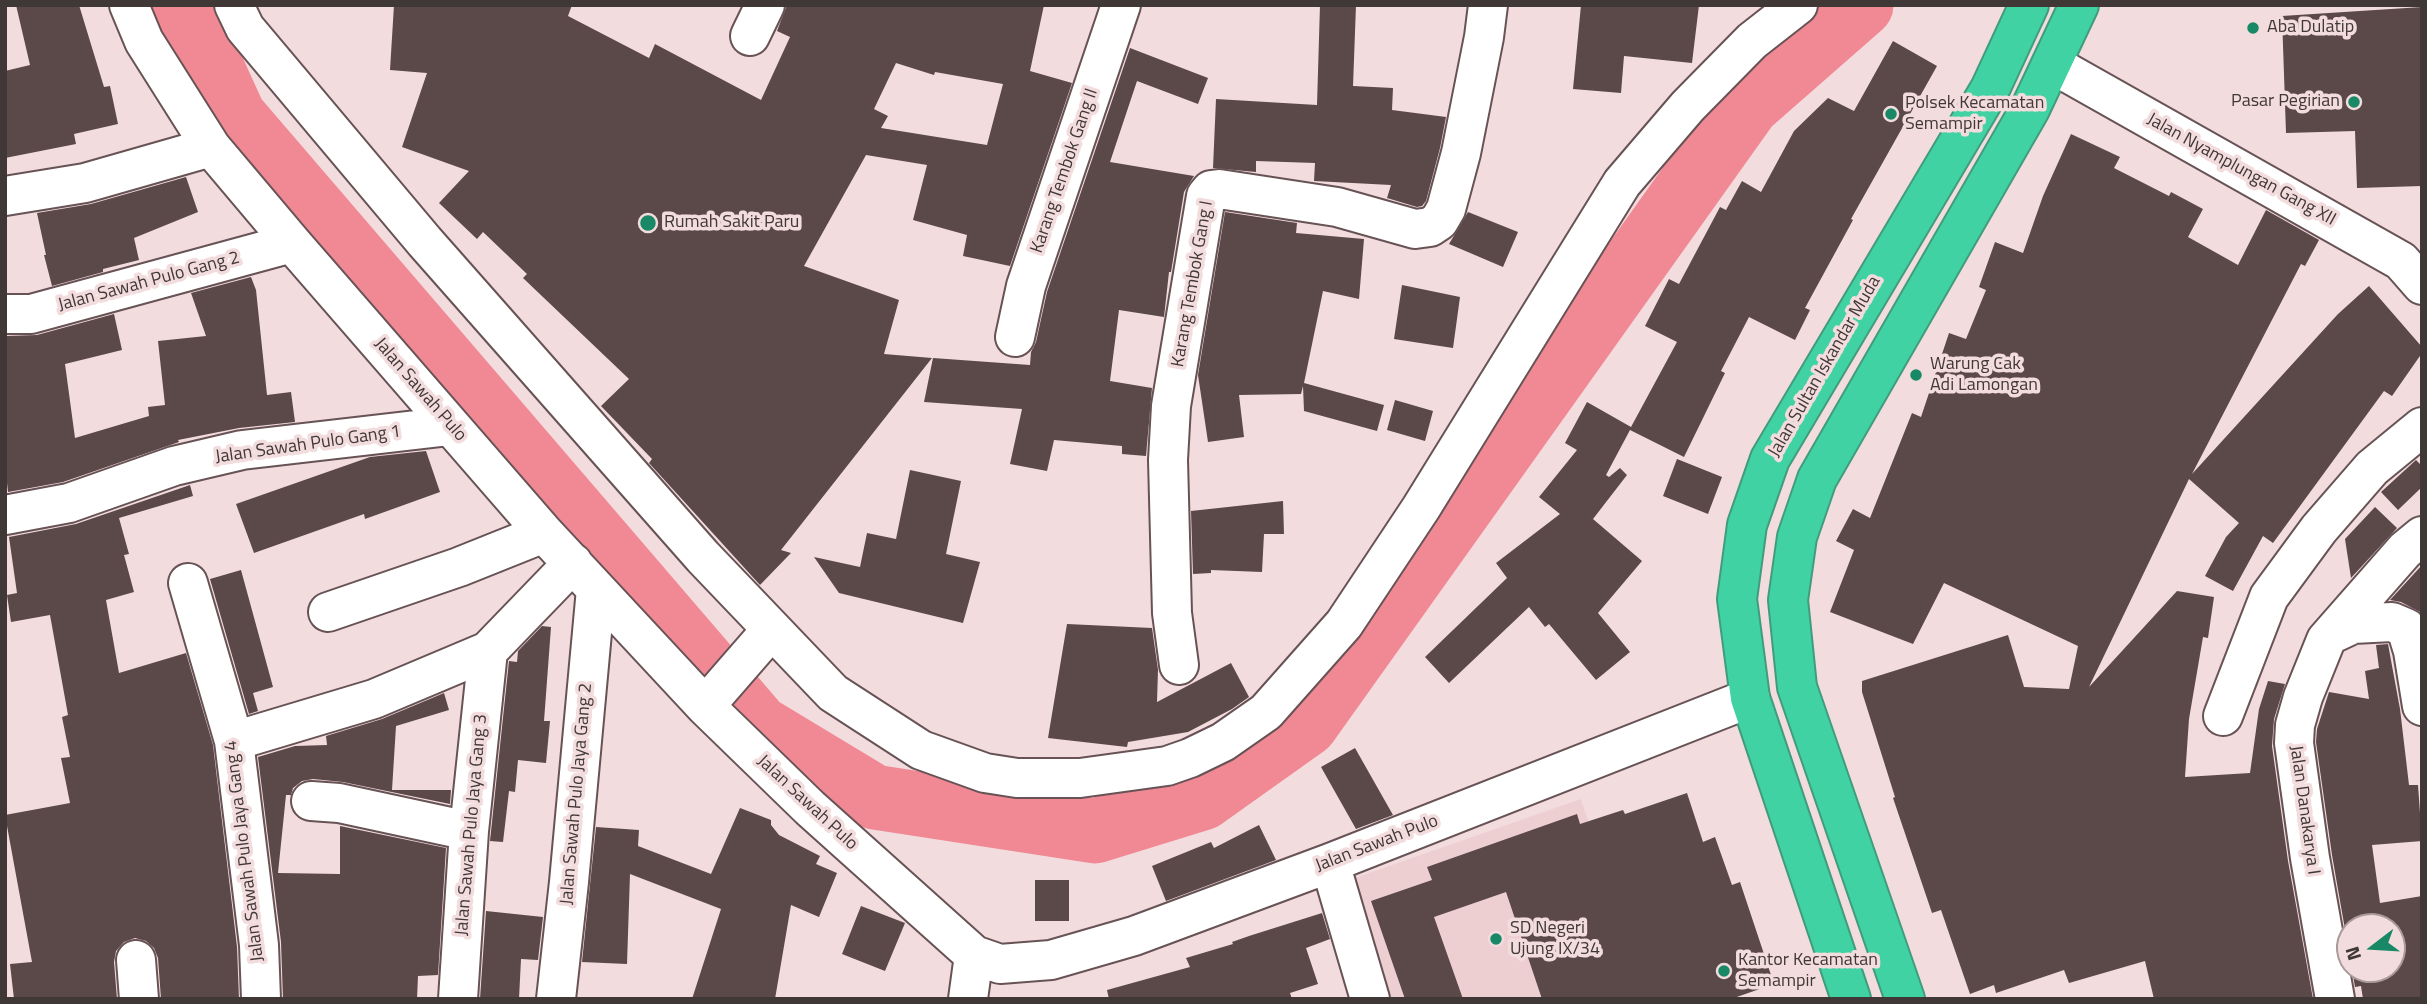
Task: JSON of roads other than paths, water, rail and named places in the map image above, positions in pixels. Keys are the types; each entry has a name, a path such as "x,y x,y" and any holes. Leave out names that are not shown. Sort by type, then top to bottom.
{"highway":[{"name":"Jalan Sultan Iskandar Muda","path":"1851,999 1750,698 1737,599 1747,525 1770,459 1990,89 2029,5"},
{"path":"1905,999 1797,687 1788,600 1797,537 1817,479 2029,109 2079,5"}],"street":[{"name":"Jalan Sawah Pulo","path":"129,5 144,41 211,147 544,533 584,576 713,697 810,808 974,955 1000,964 1051,960 1134,936 1330,863 1750,698"},
{"path":"234,5 245,28 425,242 703,556 765,637 833,693 921,750 985,773 1017,778 1080,778 1167,765 1190,758 1223,742 1266,712 1344,624 1421,509 1622,183 1715,78 1752,41 1798,5"},
{"name":"Karang Tembok Gang II","path":"1015,337 1026,286 1121,5"},
{"name":"Karang Tembok Gang I","path":"1179,665 1172,613 1168,460 1171,406 1206,196 1211,190 1219,189 1338,207 1415,229 1430,227 1440,220 1446,208 1461,153 1488,5"},
{"name":"Jalan Nyamplungan Gang XII","path":"2052,64 2401,261 2422,285"},
{"path":"5,196 85,183 211,147"},
{"name":"Jalan Sawah Pulo Gang 2","path":"5,314 30,314 292,243"},
{"name":"Jalan Sawah Pulo Gang 1","path":"6,505 69,503 174,466 242,450 450,426"},
{"path":"2223,716 2269,597 2319,529 2372,468 2422,428"},
{"path":"328,612 459,567 544,533"},
{"name":"Jalan Danakarya I","path":"2335,999 2310,858 2294,743 2295,725 2326,640 2336,632 2406,550 2422,536"},
{"path":"234,741 374,699 488,651 584,576"},
{"name":"Jalan Sawah Pulo Jaya Gang 2","path":"556,999 569,882 584,576"},
{"name":"Jalan Sawah Pulo Jaya Gang 4","path":"188,583 234,741 259,945 261,999"},
{"path":"2336,632 2353,624 2392,622 2406,628 2413,651 2422,706"},
{"path":"713,697 765,637"},
{"name":"Jalan Sawah Pulo Jaya Gang 3","path":"458,999 469,831 488,651"},
{"path":"311,801 340,803 469,831"},
{"path":"1330,863 1370,999"},
{"path":"968,999 974,955"},
{"path":"136,960 139,999"}],"waterway":[{"path":"183,5 234,117 758,727 874,797 1095,831 1202,798 1306,724 1748,104 1861,5"}],"place":[{"name":"Aba Dulatip","path":"2253,28"},
{"name":"Pasar Pegirian","path":"2354,102"},
{"name":"Polsek Kecamatan Semampir","path":"1891,114"},
{"name":"Rumah Sakit Paru","path":"648,223"},
{"name":"Warung Cak Adi Lamongan","path":"1916,375"},
{"name":"SD Negeri Ujung IX/34","path":"1496,939"},
{"name":"Kantor Kecamatan Semampir","path":"1724,971"}]}
